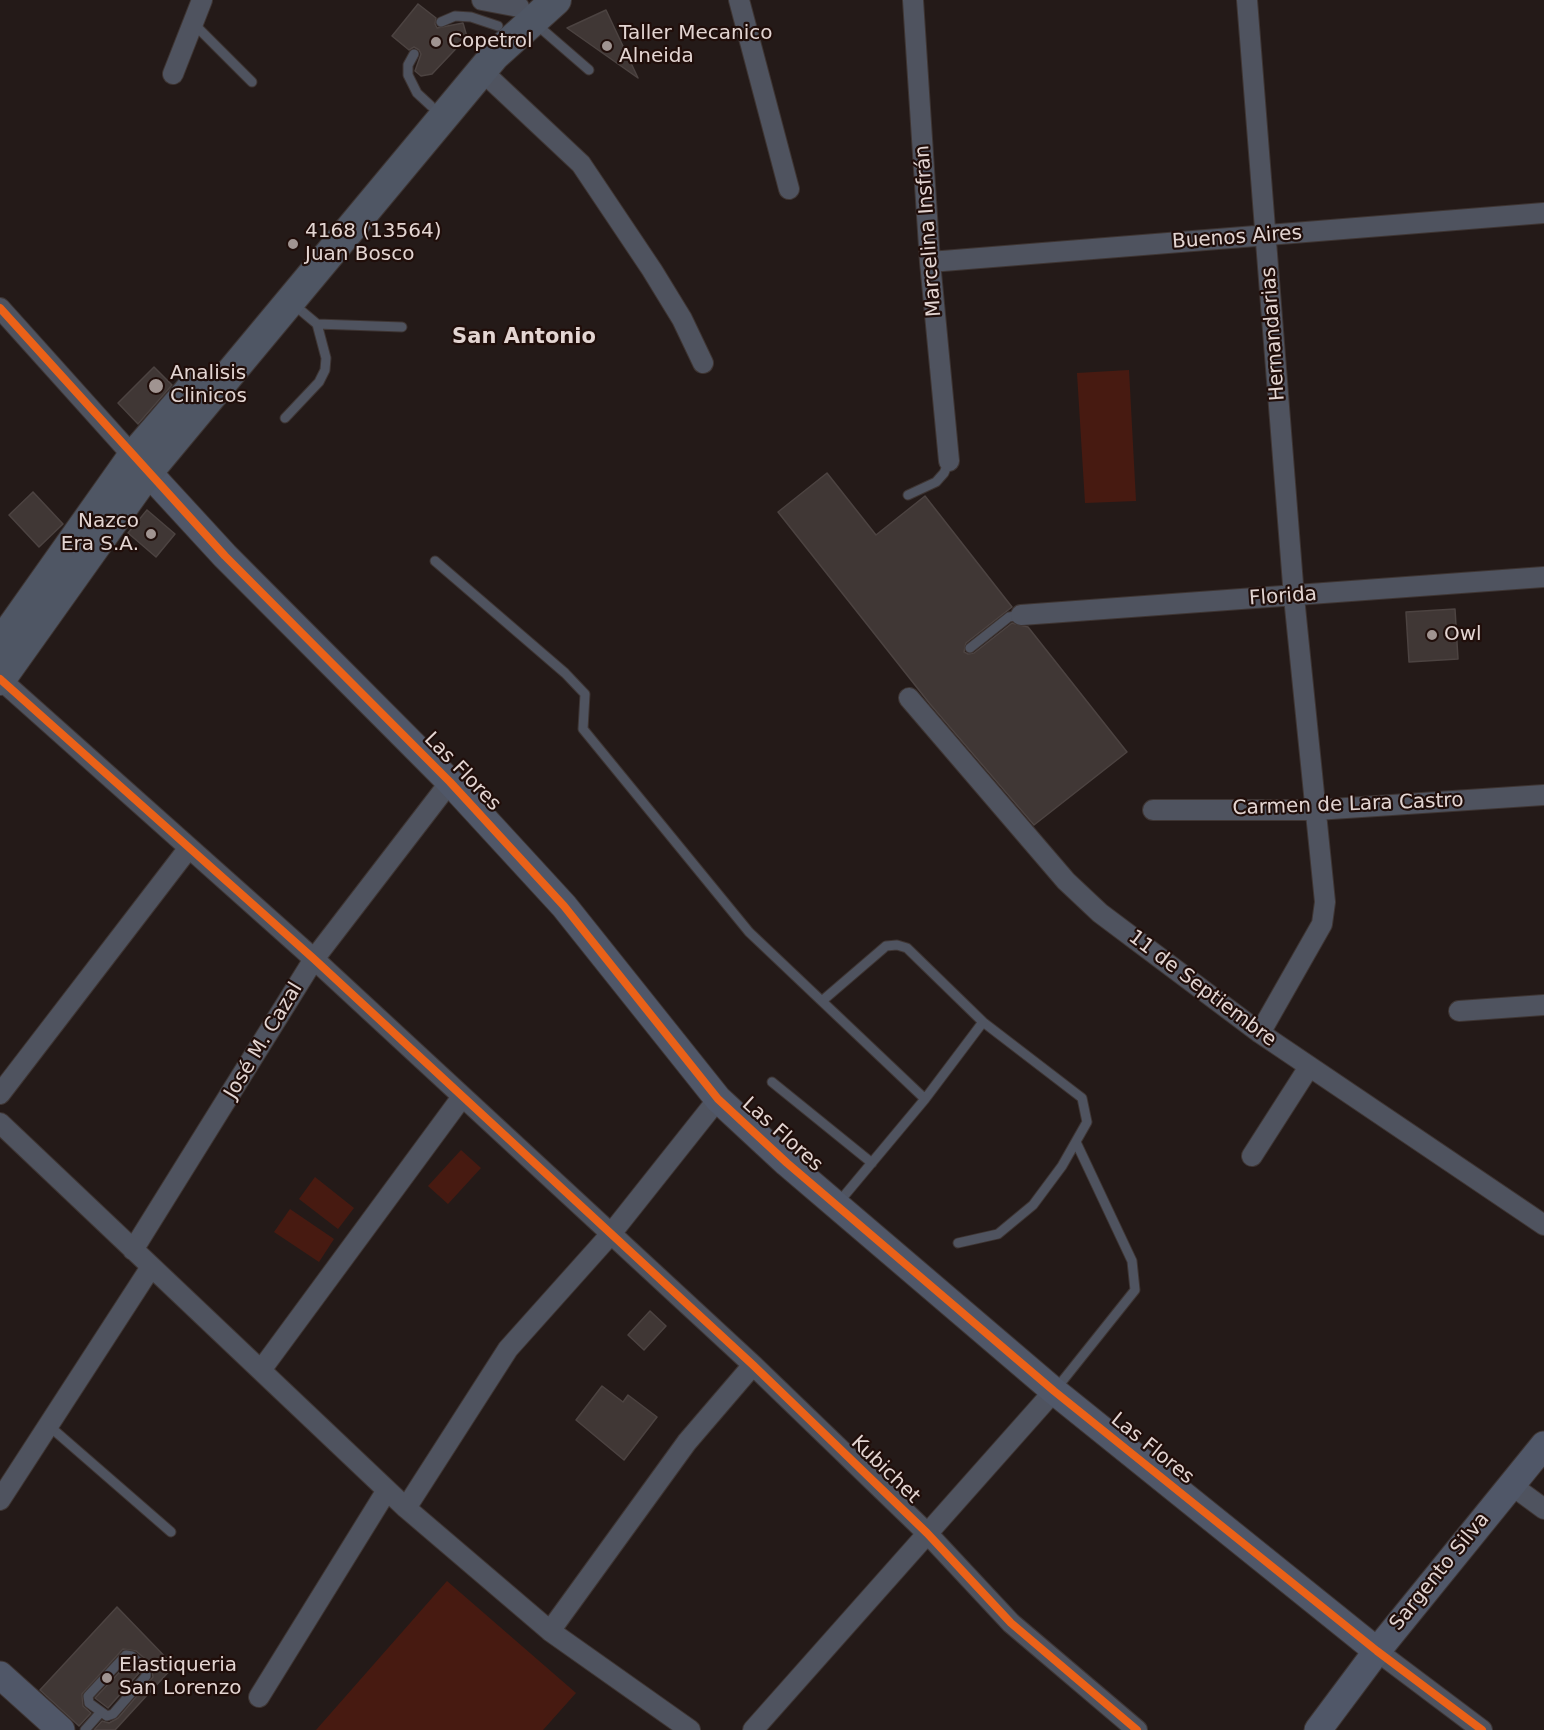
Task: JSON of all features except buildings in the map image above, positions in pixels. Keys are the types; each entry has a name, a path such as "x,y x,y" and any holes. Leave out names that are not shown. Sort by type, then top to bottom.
{"main road":[{"path":"0,644 141,464 431,106 511,14 556,0"},
{"path":"0,679 141,464 291,301 482,71 495,55 511,14"}],"street":[{"path":"172,74 202,0"},
{"path":"482,0 511,14"},
{"path":"738,0 789,189"},
{"name":"Marcelina Insfrán","path":"913,0 930,261 949,461"},
{"name":"Hernandarias","path":"1246,0 1294,597 1325,902 1322,924 1260,1033"},
{"path":"482,71 581,164 652,270 682,319 703,363"},
{"name":"Buenos Aires","path":"930,261 1544,213"},
{"path":"2,316 141,464"},
{"name":"Las Flores","path":"141,464 225,556 450,782 564,906 718,1099 787,1163 1054,1391 1377,1651 1482,1730"},
{"name":"Florida","path":"1021,615 1294,597 1544,577"},
{"name":"Kubichet","path":"0,679 314,959 753,1365 927,1533 1011,1623 1137,1730"},
{"name":"11 de Septiembre","path":"909,699 1066,881 1100,913 1260,1033 1544,1226"},
{"name":"José M. Cazal","path":"133,1250 314,959 450,782"},
{"name":"Carmen de Lara Castro","path":"1153,810 1316,810 1544,795"},
{"path":"0,1094 188,849"},
{"path":"1459,1011 1544,1005"},
{"path":"1252,1156 1310,1067"},
{"path":"261,1370 462,1098"},
{"path":"406,1508 508,1349 610,1235 718,1099"},
{"path":"0,1123 406,1508 550,1631 690,1730"},
{"path":"0,1500 47,1424 151,1268"},
{"path":"550,1631 687,1442 753,1365"},
{"path":"753,1730 1054,1391"},
{"name":"Sargento Silva","path":"1318,1730 1377,1651 1510,1484 1544,1445"},
{"path":"1510,1484 1544,1509"},
{"path":"259,1697 387,1490"},
{"path":"0,1675 61,1730"}],"lane":[{"path":"482,0 511,14 589,70"},
{"path":"441,22 455,15 511,14"},
{"path":"193,23 252,82"},
{"path":"414,54 408,65 408,75 417,93 431,106"},
{"path":"285,418 320,382 326,370 325,352 317,324 291,301"},
{"path":"317,324 402,327"},
{"path":"908,495 936,482 944,473 949,461"},
{"path":"435,561 565,673 585,694 583,729 749,932 925,1099"},
{"path":"970,648 1009,617 1021,615"},
{"path":"822,1001 886,946 897,945 907,948 983,1022 1082,1098 1087,1122 1033,1205 998,1234 957,1243"},
{"path":"837,1204 925,1099 983,1022"},
{"path":"772,1082 872,1163"},
{"path":"1054,1391 1135,1290 1132,1261 1076,1142"},
{"path":"47,1424 171,1532"},
{"path":"126,1655 132,1656 146,1669 146,1676 113,1714 107,1716 100,1713 89,1703 88,1696 126,1655"},
{"path":"85,1730 100,1713"}],"shaded area":[{"path":"1129,370 1136,501 1085,503 1077,373"},
{"path":"461,1150 481,1168 448,1204 428,1186"},
{"path":"315,1177 354,1208 338,1229 299,1199"},
{"path":"290,1209 334,1239 319,1262 274,1232"},
{"path":"447,1581 576,1693 543,1730 316,1730"}],"cycle path":[{"path":"0,308 225,556 450,782 564,906 718,1099 787,1163 1054,1391 1377,1651 1482,1730"},
{"path":"0,679 314,959 753,1365 927,1533 1011,1623 1137,1730"}],"place":[{"name":"Copetrol","path":"436,42"},
{"name":"Taller Mecanico Alneida","path":"607,46"},
{"name":"4168 (13564) Juan Bosco","path":"293,244"},
{"name":"Analisis Clinicos","path":"156,386"},
{"name":"Nazco Era S.A.","path":"151,534"},
{"name":"Owl","path":"1432,635"},
{"name":"Elastiqueria San Lorenzo","path":"107,1678"}],"district":[{"name":"San Antonio","path":"524,338"}]}
